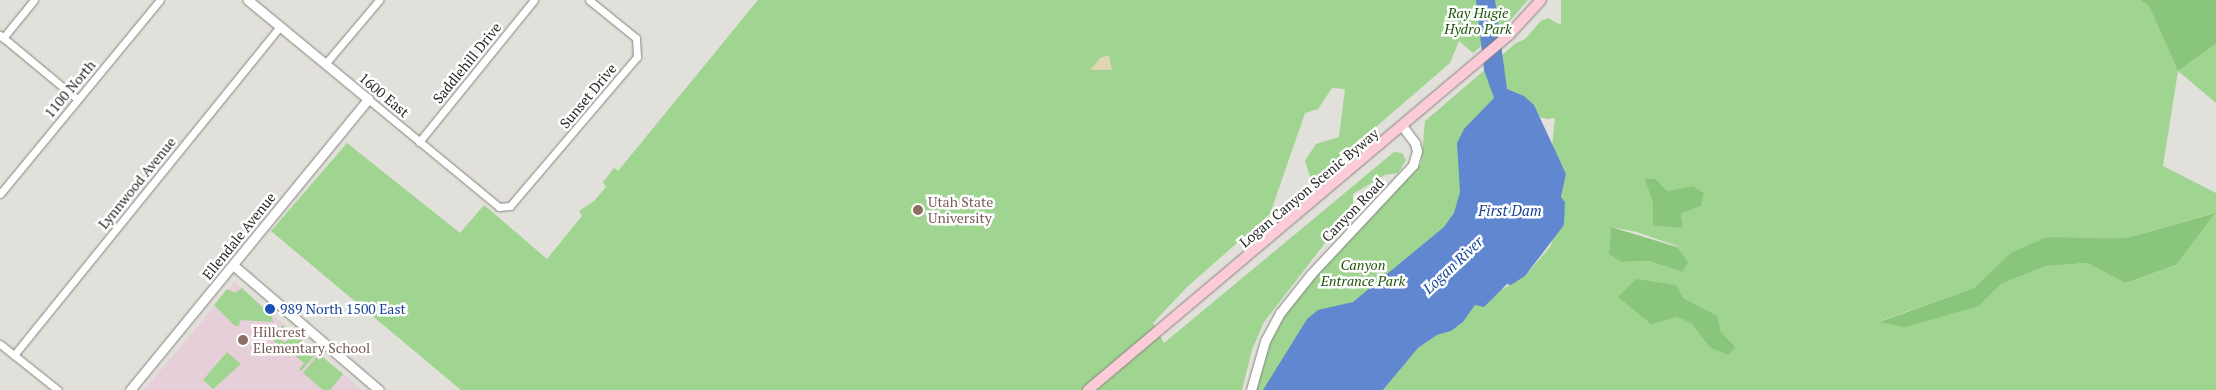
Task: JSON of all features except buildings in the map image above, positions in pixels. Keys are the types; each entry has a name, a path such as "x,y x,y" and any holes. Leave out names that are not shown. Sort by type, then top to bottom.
{"main road":[{"name":"Logan Canyon Scenic Byway","path":"1088,390 1509,35 1541,0"}],"street":[{"path":"34,0 2,36 77,99"},
{"name":"1100 North","path":"0,194 160,0"},
{"name":"1600 East","path":"248,0 419,142 504,209"},
{"path":"326,64 379,0"},
{"name":"Saddlehill Drive","path":"419,142 534,0"},
{"name":"Sunset Drive","path":"504,209 510,206 637,57 636,38 589,0"},
{"name":"Lynnwood Avenue","path":"14,355 280,27"},
{"name":"Ellendale Avenue","path":"130,390 368,99"},
{"name":"Canyon Road","path":"1251,390 1265,340 1280,313 1311,274 1413,165 1417,151 1416,143 1402,126"},
{"path":"233,265 379,390"},
{"path":"0,344 58,390"}],"shaded area":[{"name":"Hillcrest Elementary School","path":"235,283 362,390 144,390"}],"green space":[{"name":"Utah State University","path":"758,0 1528,0 1508,23 1473,53 1459,41 1450,63 1312,182 1305,161 1316,144 1339,137 1345,89 1332,88 1318,109 1305,113 1270,214 1187,287 1153,323 1164,343 1394,152 1402,153 1406,160 1398,173 1385,175 1353,194 1353,207 1264,322 1252,350 1242,390 461,390 271,231 347,143 460,233 484,205 547,259 582,216 579,211 594,201 606,187 603,182 614,168 618,171"},
{"name":"Canyon Entrance Park","path":"1561,0 2140,0 2149,6 2178,71 2163,166 2216,193 2216,390 1383,390 1418,348 1437,335 1451,331 1463,322 1475,305 1525,276 1550,247 1564,210 1565,202 1561,197 1566,174 1552,146 1555,118 1547,119 1536,116 1462,215 1270,390 1255,390 1273,335 1288,310 1318,274 1421,164 1425,121 1516,43 1525,39 1541,21 1548,18 1561,25","holes":["1644,178 1656,179 1667,191 1692,186 1701,206 1681,214 1683,228 1653,226 1653,203","2214,213 2176,265 2127,283 2087,263 2046,266 2001,284 1979,306 1880,321 1974,288 2047,237 2127,238","1611,227 1637,232 1677,246 1682,272 1649,261 1621,262 1609,254","1683,298 1718,316 1721,332 1736,347 1709,347 1692,324 1677,317"]},
{"path":"2140,0 2216,0 2216,44 2178,71 2149,6"},
{"path":"2216,44 2216,103 2178,71"},
{"path":"1644,178 1656,179 1667,191 1692,186 1704,193 1701,206 1681,214 1683,228 1653,226 1653,203"},
{"path":"2215,213 2176,265 2126,283 2087,263 2046,266 2001,284 1979,306 1905,327 1879,322 1974,288 2011,253 2047,237 2127,238"},
{"path":"1611,227 1677,247 1688,262 1682,272 1649,261 1621,262 1609,254"},
{"path":"1636,279 1676,285 1683,298 1718,316 1721,332 1736,347 1728,355 1709,347 1692,324 1677,317 1651,324 1618,297"},
{"path":"242,288 272,316 273,322 240,320 239,326 235,326 214,305 227,289 235,293"},
{"path":"282,325 317,353 301,371 299,370 304,363 286,348 282,351 272,338 278,337 285,343 289,338 280,330"},
{"path":"227,352 241,364 213,389 203,380"},
{"path":"319,354 343,374 330,390 323,390 303,373"}],"sand":[{"path":"1109,56 1112,70 1090,70 1101,57"}],"water":[{"name":"First Dam","path":"1476,0 1495,0 1507,89 1524,96 1534,105 1566,174 1561,197 1565,202 1564,225 1525,276 1511,285 1507,284 1484,307 1475,305 1463,322 1451,331 1437,335 1418,348 1383,390 1263,390 1307,319 1318,310 1353,302 1444,227 1454,213 1460,192 1457,143 1464,129 1494,98 1484,70"}],"place":[{"name":"Utah State University","path":"918,210"},
{"name":"989 North 1500 East","path":"270,309"},
{"name":"Hillcrest Elementary School","path":"243,340"}],"park label":[{"name":"Ray Hugie Hydro Park","path":"1478,22"}],"water label":[{"name":"Logan River","path":"1453,265"}]}
